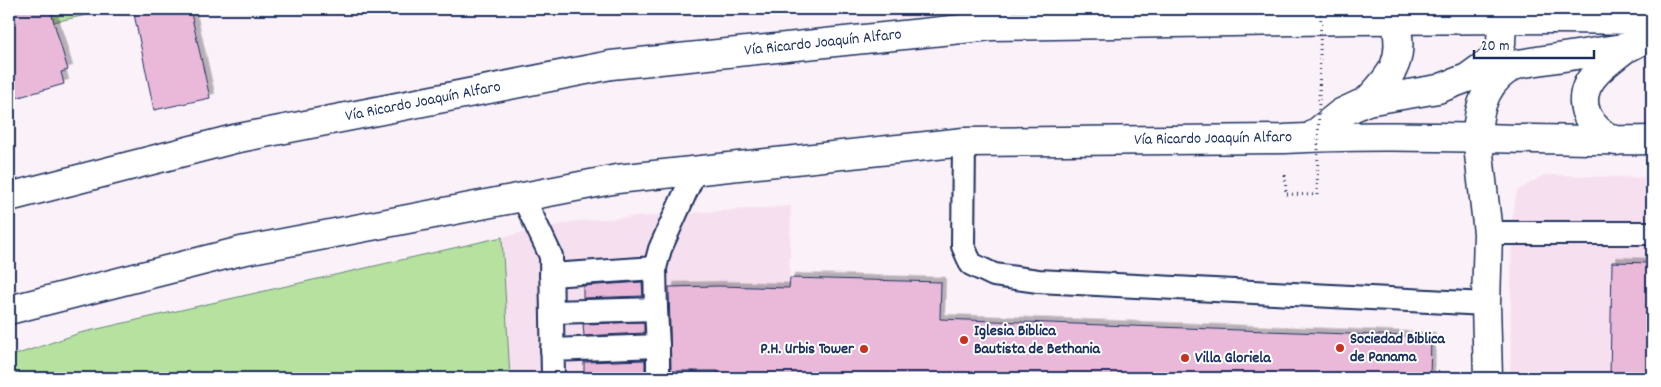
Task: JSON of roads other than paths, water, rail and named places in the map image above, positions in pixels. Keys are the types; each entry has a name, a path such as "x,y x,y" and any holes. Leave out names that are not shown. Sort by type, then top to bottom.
{"main road":[{"name":"Vía Ricardo Joaquín Alfaro","path":"9,197 234,139 611,65 992,26 1399,14 1618,14 1652,20"},
{"path":"1367,101 1392,72 1399,55 1399,14"},
{"path":"1311,137 1341,113 1367,101 1438,89 1467,78 1492,60 1501,44 1502,14"},
{"path":"1488,378 1486,304 1488,232 1477,137 1478,123 1485,94 1501,74 1518,64 1640,41"},
{"path":"1616,141 1604,136 1587,117 1584,106 1585,92 1590,80 1598,71 1640,41"},
{"name":"Vía Ricardo Joaquín Alfaro","path":"9,310 241,251 617,179 964,142 1311,137 1652,140"}],"lane":[{"path":"964,142 963,246 971,264 994,275 1038,281 1486,304"},
{"path":"658,378 655,268 660,249 695,171"},
{"path":"524,197 551,256 553,378"},
{"path":"1488,232 1652,233"},
{"path":"550,275 655,268"},
{"path":"552,312 656,309"},
{"path":"552,350 658,346"}],"place":[{"name":"Iglesia Biblica Bautista de Bethania","path":"964,340"},
{"name":"Sociedad Biblica de Panama","path":"1340,348"},
{"name":"P.H. Urbis Tower","path":"864,349"},
{"name":"Villa Gloriela","path":"1185,358"}]}
